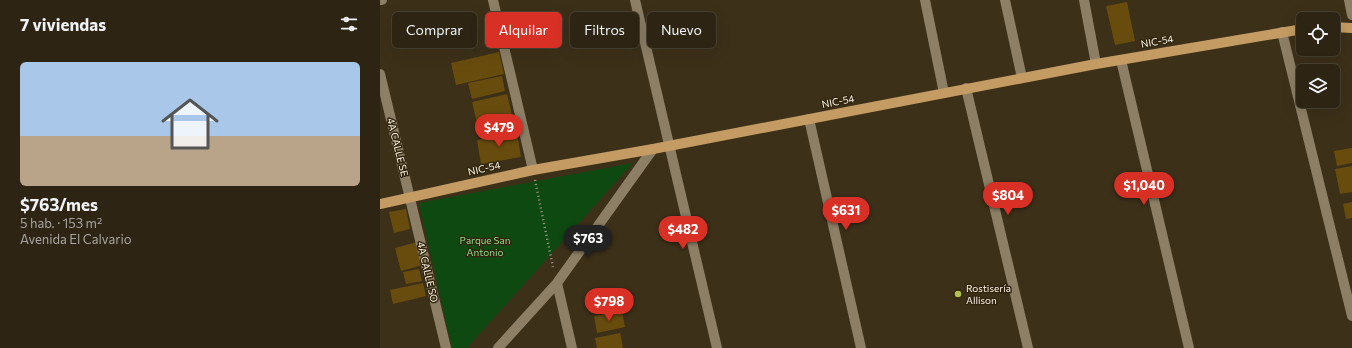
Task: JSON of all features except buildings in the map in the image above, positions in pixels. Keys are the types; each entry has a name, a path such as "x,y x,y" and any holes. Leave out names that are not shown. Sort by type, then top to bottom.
{"main road":[{"path":"1340,27 1352,28"},
{"name":"NIC-54","path":"380,204 533,170 670,146 1096,64 1296,30"}],"street":[{"path":"494,0 533,170"},
{"path":"635,0 717,348"},
{"path":"925,0 944,93"},
{"path":"1005,0 1022,78"},
{"path":"1084,0 1096,64"},
{"path":"1349,0 1352,14"},
{"path":"1282,32 1352,316"},
{"path":"1121,60 1189,348"},
{"name":"4A CALLE SE","path":"380,74 411,197"},
{"path":"966,88 1028,348"},
{"path":"809,119 861,348"},
{"path":"498,348 557,283 653,149"},
{"name":"4A CALLE SO","path":"411,197 446,348"},
{"path":"557,283 572,348"}],"path":[{"path":"533,170 557,283"}],"green space":[{"name":"Parque San Antonio","path":"633,163 467,348 452,348 419,203"}],"place":[{"name":"Rostisería Allison","path":"958,294"}]}
